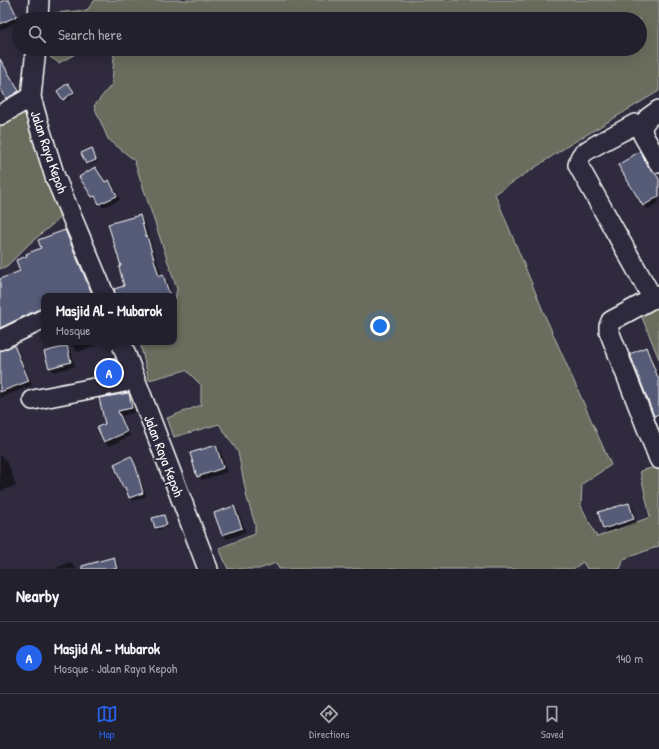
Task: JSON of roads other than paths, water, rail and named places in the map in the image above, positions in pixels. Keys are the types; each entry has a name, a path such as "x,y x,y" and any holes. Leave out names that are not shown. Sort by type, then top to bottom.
{"street":[{"path":"38,12 39,0"},
{"path":"0,115 31,97 35,56"},
{"name":"Jalan Raya Kepoh","path":"31,97 55,178 104,293"},
{"path":"659,110 648,118 642,126 643,135 659,163"},
{"path":"642,126 635,124 591,148 581,155 578,165 656,297 611,321 608,326 659,459"},
{"path":"0,340 41,320"},
{"name":"Jalan Raya Kepoh","path":"122,345 208,569"},
{"path":"33,400 135,380"}],"place":[{"name":"Masjid Al - Mubarok","path":"109,373"}]}
